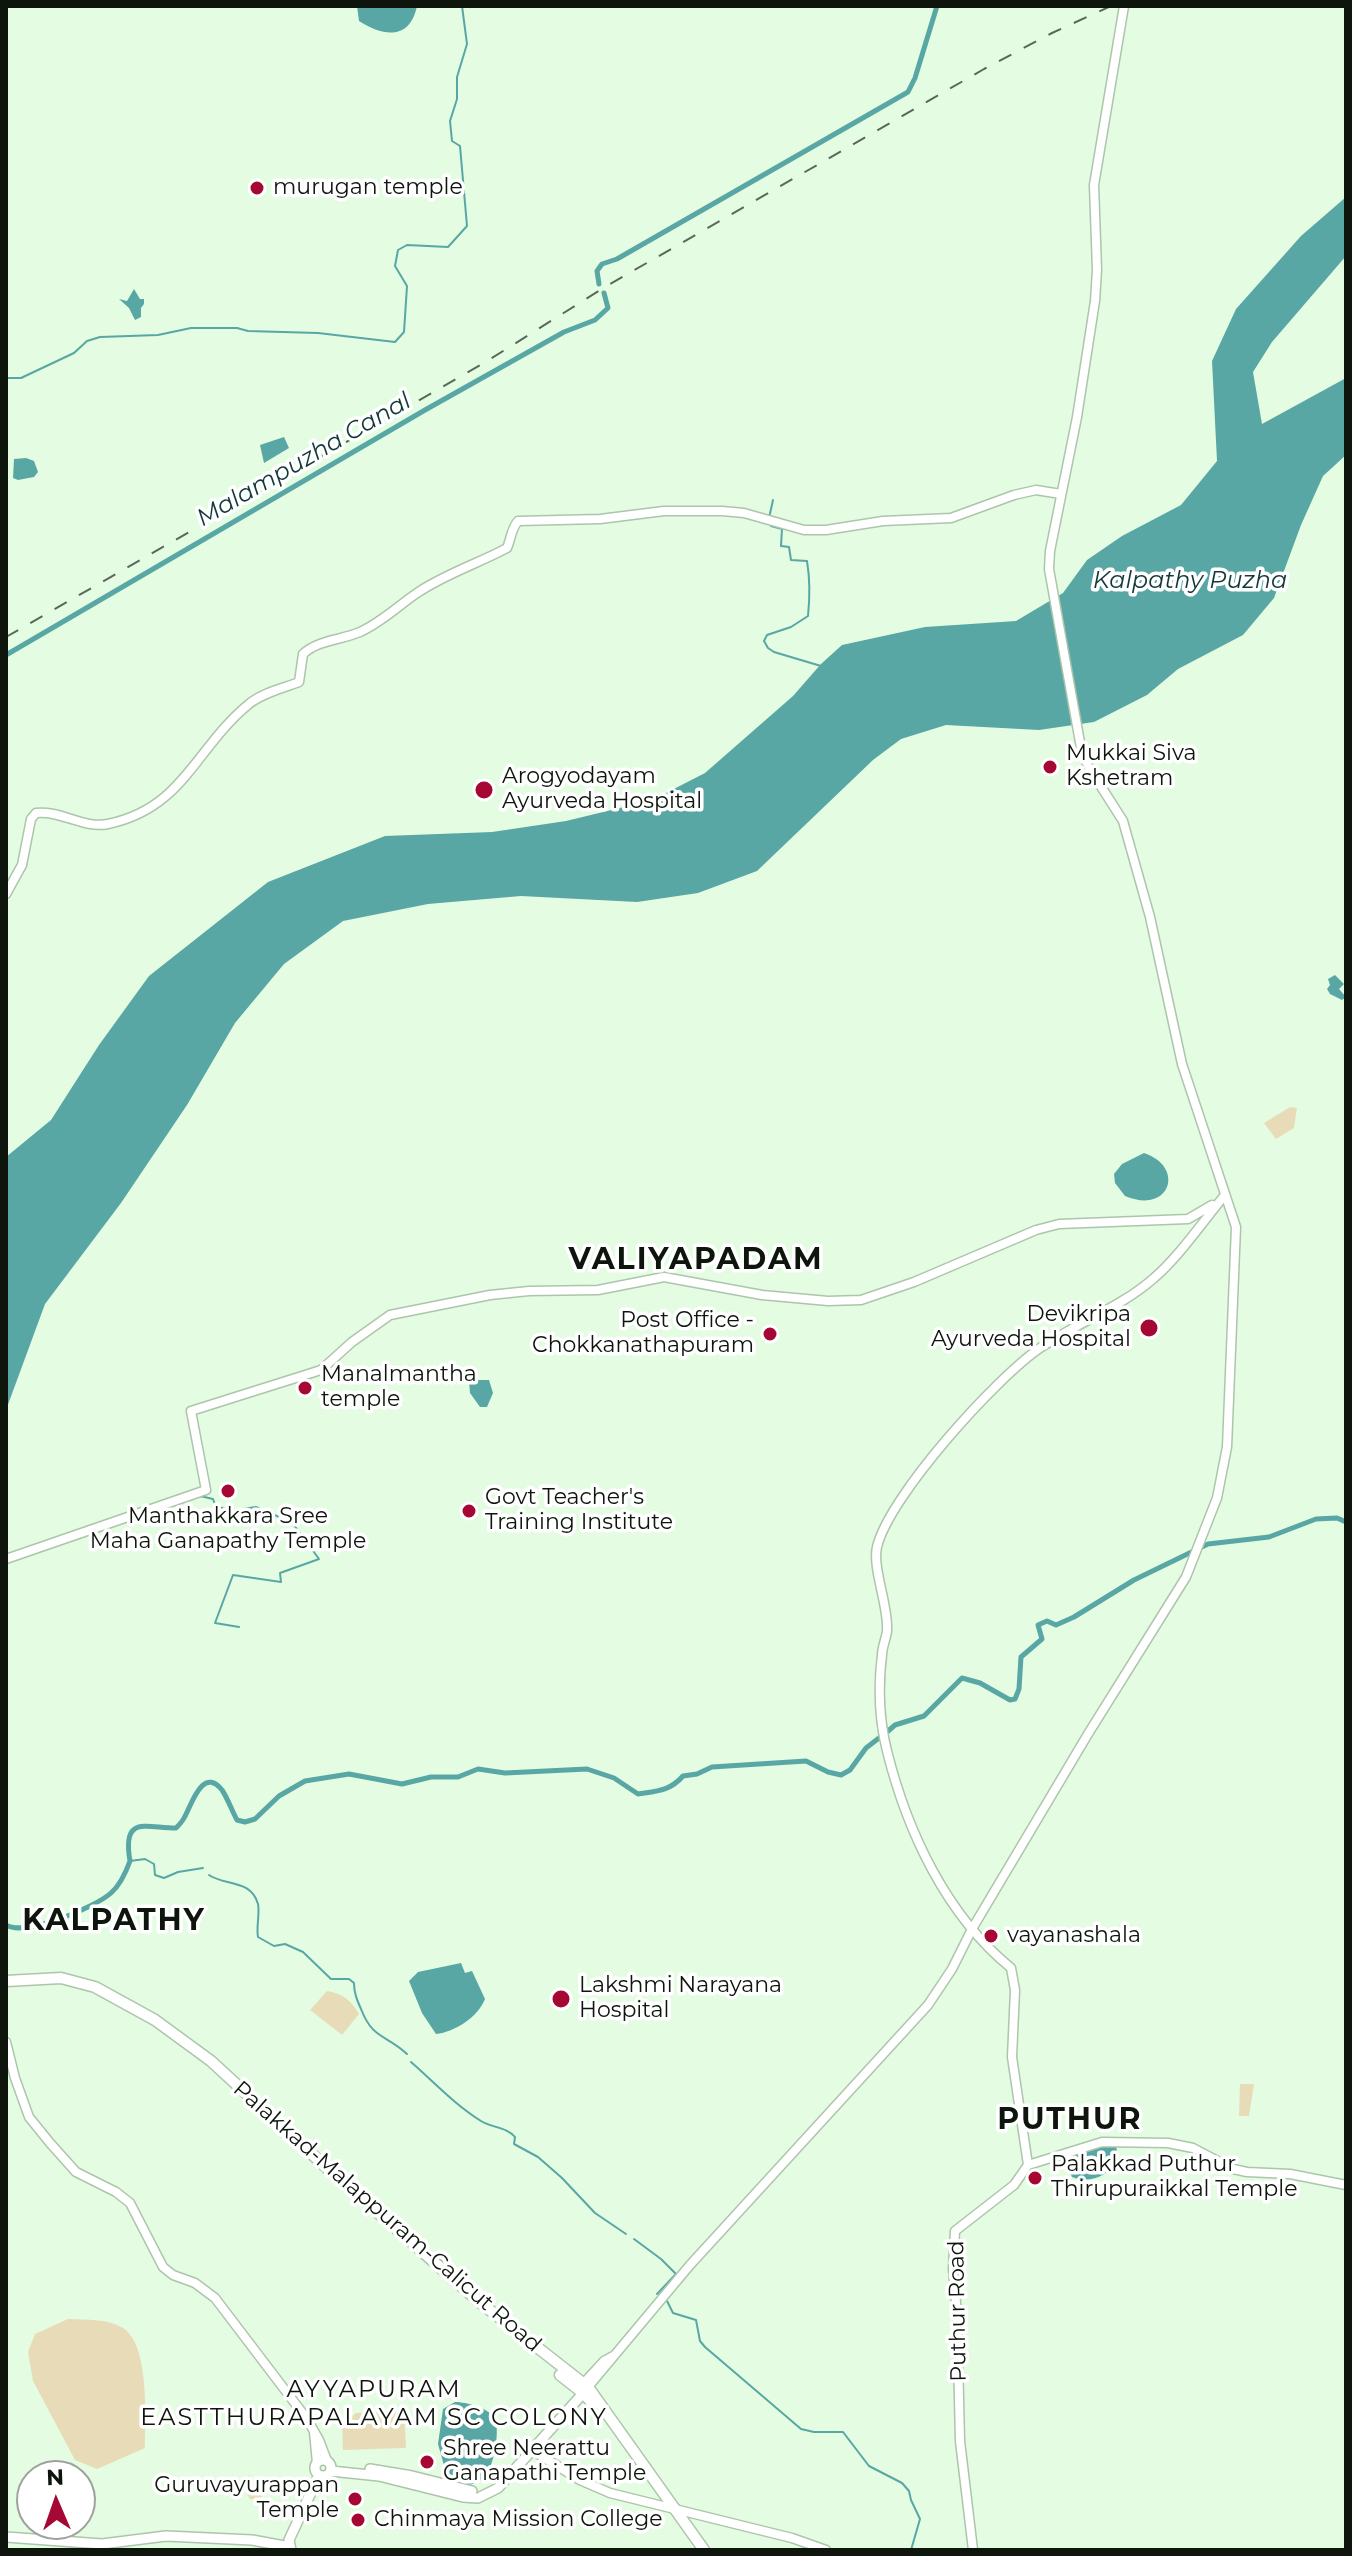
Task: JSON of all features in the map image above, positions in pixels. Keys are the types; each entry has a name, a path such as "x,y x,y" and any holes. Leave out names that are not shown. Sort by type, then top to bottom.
{"highway":[{"name":"Palakkad-Malappuram-Calicut Road","path":"6,1984 33,1978 79,1981 114,1996 155,2020 211,2061 454,2280 583,2388 697,2550"},
{"name":"Palakkad-Malappuram-Calicut Road","path":"669,2507 704,2550"}],"main road":[{"path":"10,2538 102,2544 166,2536 252,2540 287,2548 324,2468 382,2470 478,2492 494,2484 583,2388"}],"street":[{"path":"583,2388 690,2265 928,2005 1191,1564 1218,1494 1227,1447 1236,1227 1182,1064 1150,917 1123,821 1088,766 1078,737 1049,569 1095,301 1094,185 1124,6"},
{"path":"6,894 18,875 31,819 36,813 46,812 84,823 105,825 151,808 177,788 198,758 252,701 299,682 303,654 312,646 357,633 381,621 418,592 471,563 507,548 518,521 600,519 664,511 722,511 744,513 804,530 826,530 883,521 951,518 1036,490 1061,494"},
{"path":"6,1559 206,1490 191,1411 321,1370 352,1342 390,1315 490,1295 598,1290 664,1277 762,1295 828,1301 861,1300 914,1282 1036,1230 1059,1224 1188,1219 1225,1195"},
{"path":"1225,1195 1154,1278 1041,1347 1015,1367 928,1461 890,1513 876,1549 887,1631 882,1654 880,1722 917,1839 937,1879 989,1950 1011,1968 1015,1990 1012,2057 1028,2165 1102,2142 1168,2143 1193,2148 1233,2169 1290,2174 1346,2185"},
{"path":"6,2042 29,2117 76,2172 116,2192 130,2203 163,2267 173,2275 195,2283 215,2298 314,2431 324,2468"},
{"name":"Puthur Road","path":"973,2550 960,2441 952,2243 955,2231 1014,2185 1028,2165"},
{"path":"529,2448 580,2480 610,2493 792,2538 826,2550"}],"shaded area":[{"path":"1290,1107 1297,1108 1294,1128 1276,1139 1264,1123"},
{"path":"327,1991 346,1998 359,2014 342,2035 310,2010"},
{"path":"1240,2084 1254,2084 1249,2116 1239,2116"},
{"path":"68,2319 103,2321 123,2328 132,2337 142,2366 145,2448 97,2469 96,2460 75,2460 33,2381 28,2352 35,2334"},
{"path":"404,2412 406,2448 343,2450 342,2424 356,2413"},
{"path":"250,2475 263,2499 250,2499 239,2481"}],"water":[{"path":"357,6 417,6 408,25 402,30 386,32 359,21"},
{"name":"Kalpathy Puzha","path":"1346,197 1346,256 1272,342 1253,372 1262,424 1346,378 1346,455 1323,476 1274,598 1243,635 1178,669 1147,695 1094,722 1039,730 946,725 901,739 873,760 757,871 698,893 637,902 521,896 428,904 343,921 284,964 235,1023 187,1105 121,1203 45,1304 6,1410 6,1157 51,1120 99,1045 149,976 268,882 385,836 492,832 566,821 666,793 705,773 793,696 842,645 925,627 1016,621 1063,593 1087,560 1122,536 1181,505 1217,461 1212,361 1236,309 1301,236"},
{"path":"134,289 140,299 144,299 141,317 135,320 129,308 119,299 127,301"},
{"path":"284,437 289,448 264,463 260,445"},
{"path":"14,459 34,461 38,472 34,477 13,478"},
{"path":"1335,975 1344,984 1339,989 1346,997 1342,1000 1327,989 1330,985 1328,979"},
{"path":"1144,1153 1165,1168 1168,1178 1162,1194 1153,1199 1140,1200 1125,1196 1115,1183 1114,1174 1122,1164"},
{"path":"489,1380 493,1393 487,1407 480,1407 470,1393 469,1382"},
{"path":"461,1963 465,1973 472,1971 485,1999 477,2012 465,2022 436,2034 422,2013 409,1981 418,1972"},
{"path":"1104,2146 1116,2146 1119,2161 1114,2166 1092,2179 1072,2177 1065,2160 1069,2156"},
{"path":"455,2402 483,2409 495,2419 497,2432 489,2470 483,2479 470,2485 447,2476 438,2444 443,2409"}],"waterway":[{"path":"6,378 21,378 74,353 87,341 100,337 158,335 191,328 318,333 395,342 404,332 407,286 395,266 398,250 407,245 448,247 467,226 460,146 452,141 450,121 457,99 457,77 467,44 462,6"},
{"name":"Malampuzha Canal","path":"599,284 597,271 602,264 617,259 908,92 937,6"},
{"name":"Malampuzha Canal","path":"6,655 425,410 564,332 595,320 608,308 604,293"},
{"path":"769,518 773,500"},
{"path":"771,526 782,529 781,546 789,547 791,560 807,561 809,602 808,616 791,627 767,635 764,641 774,652 821,666"},
{"path":"200,1496 213,1499 216,1507 236,1510 256,1507 279,1517 294,1525 319,1559 280,1573 281,1582 233,1575 215,1623 239,1627"},
{"path":"887,1732 895,1725 924,1716 962,1678 980,1683 1010,1700 1015,1699 1019,1689 1021,1657 1042,1639 1038,1625 1047,1621 1056,1625 1074,1617 1134,1580 1208,1544 1269,1537 1316,1519 1337,1518 1346,1522"},
{"path":"6,1925 15,1928 43,1924 102,1899 114,1890 126,1870 130,1861 129,1836 133,1830 146,1826 176,1828 198,1790 209,1782 222,1790 237,1820 245,1822 255,1819 279,1796 305,1781 349,1774 402,1784 431,1777 458,1777 478,1769 505,1773 587,1769 614,1778 638,1794 663,1790 683,1776 712,1767 806,1761 841,1775 850,1770 866,1748 879,1738"},
{"path":"130,1861 145,1859 154,1864 155,1875 164,1878 203,1868"},
{"path":"209,1875 244,1887 255,1896 258,1904 258,1937 274,1946 285,1944 303,1952 331,1979 349,1979 354,1983 357,1999 370,2026 407,2054"},
{"path":"411,2062 471,2114 512,2134 514,2144 538,2157 595,2213 626,2234"},
{"path":"634,2239 676,2274 657,2294"},
{"path":"667,2301 673,2313 696,2320 700,2341 705,2347 801,2429 843,2432 869,2466 902,2483 909,2491 920,2519 911,2550"}],"railway":[{"path":"6,637 484,363 605,287 984,69 1111,6"}],"place":[{"name":"murugan temple","path":"257,188"},
{"name":"Mukkai Siva Kshetram","path":"1050,767"},
{"name":"Arogyodayam Ayurveda Hospital","path":"484,790"},
{"name":"Devikripa Ayurveda Hospital","path":"1149,1328"},
{"name":"Post Office - Chokkanathapuram","path":"770,1334"},
{"name":"Manalmantha temple","path":"305,1388"},
{"name":"Manthakkara Sree Maha Ganapathy Temple","path":"228,1491"},
{"name":"Govt Teacher's Training Institute","path":"469,1511"},
{"name":"vayanashala","path":"991,1936"},
{"name":"Lakshmi Narayana Hospital","path":"561,1999"},
{"name":"Palakkad Puthur Thirupuraikkal Temple","path":"1035,2178"},
{"name":"Shree Neerattu Ganapathi Temple","path":"427,2462"},
{"name":"Guruvayurappan Temple","path":"355,2499"},
{"name":"Chinmaya Mission College","path":"358,2520"}],"district":[{"name":"VALIYAPADAM","path":"696,1260"},
{"name":"KALPATHY","path":"114,1921"},
{"name":"PUTHUR","path":"1070,2120"},
{"name":"AYYAPURAM EASTTHURAPALAYAM SC COLONY","path":"374,2404"}]}
